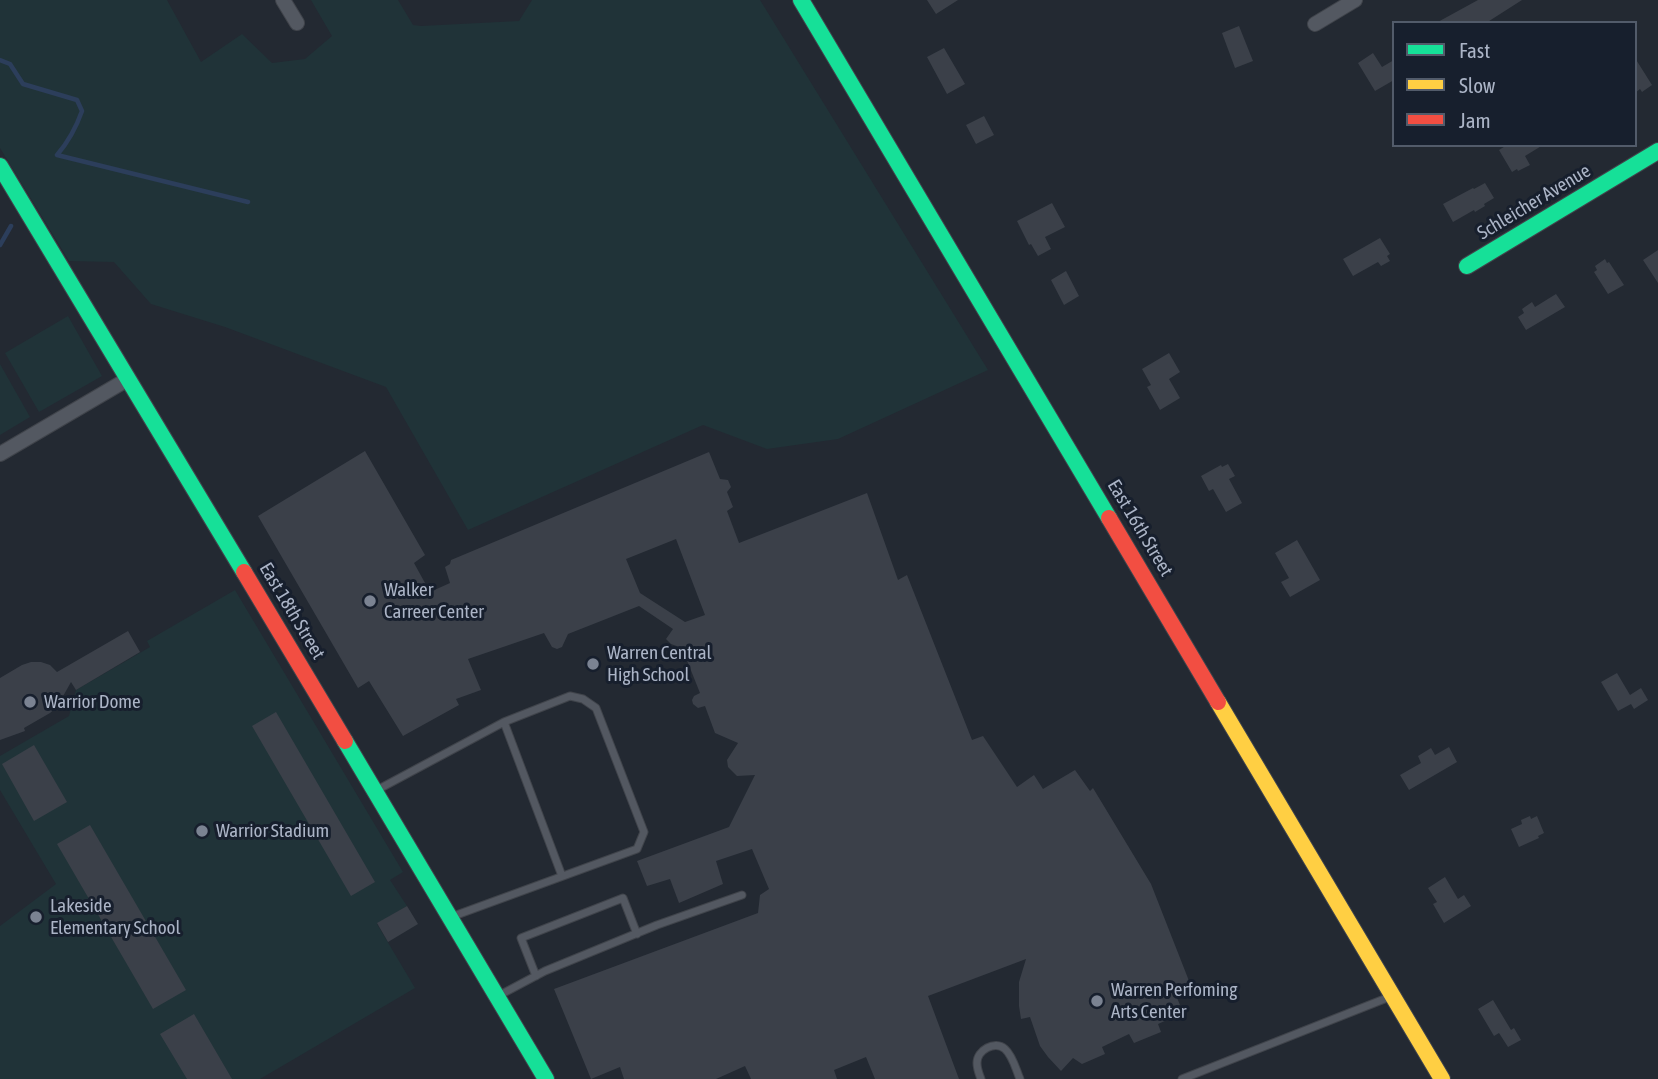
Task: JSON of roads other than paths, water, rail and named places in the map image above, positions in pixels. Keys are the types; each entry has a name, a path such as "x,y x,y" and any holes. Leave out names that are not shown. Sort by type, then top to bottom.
{"street":[{"path":"283,0 296,23"},
{"name":"East 16th Street","path":"801,0 1442,1079"},
{"path":"1315,24 1355,0"},
{"name":"Schleicher Avenue","path":"1467,267 1658,151"},
{"name":"East 18th Street","path":"0,166 546,1079"},
{"path":"0,454 128,379"}],"lane":[{"path":"375,791 504,722 570,696 583,699 596,708 644,832 637,849 450,917"},
{"path":"504,722 562,876"},
{"path":"497,996 536,976 637,934 742,895"},
{"path":"536,976 522,938 623,898 637,934"},
{"path":"1182,1079 1392,996"},
{"path":"981,1079 977,1062 986,1048 995,1045 1007,1051 1020,1079"}],"waterway":[{"path":"0,60 10,64 23,84 77,100 82,111 72,134 57,155 248,202"},
{"path":"0,245 11,226"}],"place":[{"name":"Walker Carreer Center","path":"370,601"},
{"name":"Warren Central High School","path":"593,664"},
{"name":"Warrior Dome","path":"30,702"},
{"name":"Warrior Stadium","path":"202,831"},
{"name":"Lakeside Elementary School","path":"36,917"},
{"name":"Warren Perfoming Arts Center","path":"1097,1001"}]}
